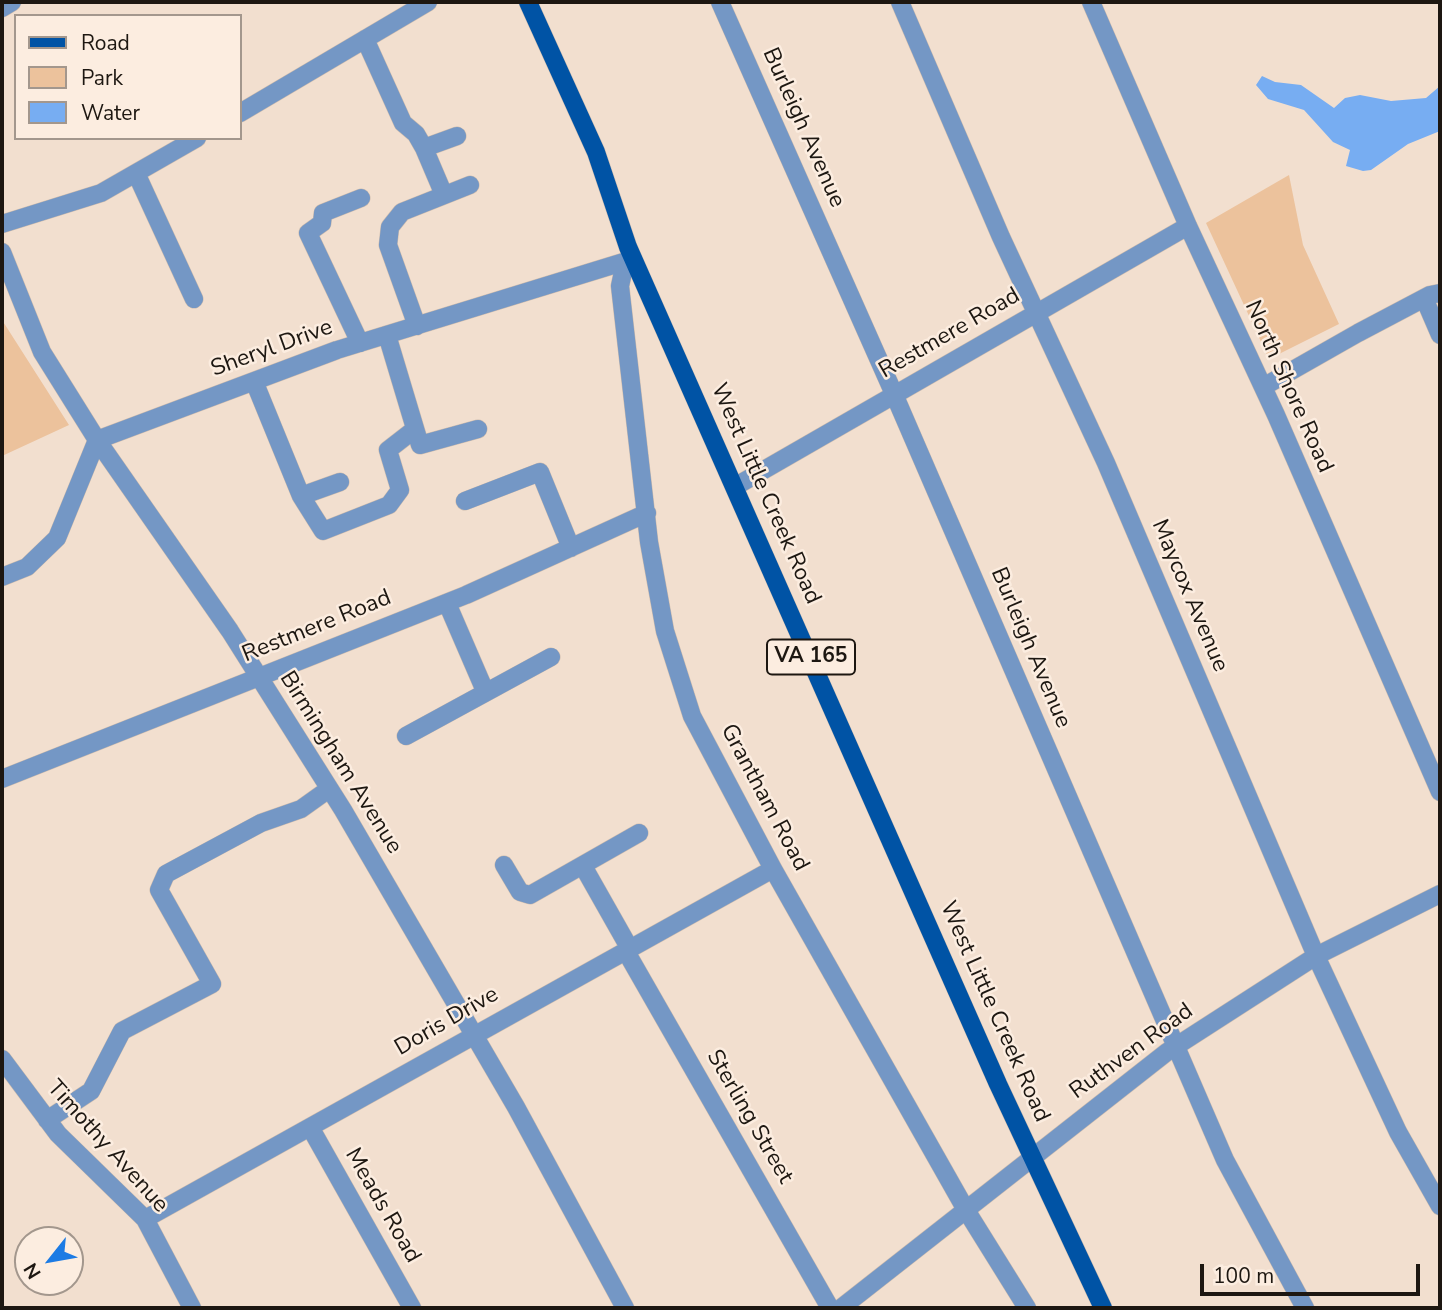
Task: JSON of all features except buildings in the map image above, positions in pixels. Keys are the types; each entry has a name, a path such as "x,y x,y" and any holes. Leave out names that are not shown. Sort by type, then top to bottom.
{"main road":[{"name":"West Little Creek Road","path":"528,2 596,152 634,259 1033,1158 1104,1308"}],"street":[{"path":"2,8 12,2"},
{"path":"242,112 428,2"},
{"name":"Burleigh Avenue","path":"720,2 894,394 1225,1160 1306,1308"},
{"name":"Maycox Avenue","path":"901,2 1001,237 1106,463 1316,956 1398,1132 1440,1206"},
{"name":"North Shore Road","path":"1091,2 1440,792"},
{"path":"365,39 403,123 416,134 424,148 444,195"},
{"path":"424,148 457,136"},
{"path":"2,224 101,193 194,140"},
{"path":"136,173 194,299"},
{"path":"416,326 388,245 390,227 402,212 470,185"},
{"path":"360,343 308,233 322,223 323,213 361,198"},
{"name":"Restmere Road","path":"736,486 1188,226"},
{"name":"Birmingham Avenue","path":"2,252 42,352 97,440 259,677 330,789 474,1034 625,1308"},
{"name":"Sheryl Drive","path":"97,440 360,343 634,259"},
{"name":"Grantham Road","path":"634,259 623,272 620,286 649,542 665,631 692,716 773,869 965,1210 1027,1308"},
{"path":"1263,387 1432,296 1440,335"},
{"path":"387,335 420,445 478,429"},
{"path":"254,381 301,496 323,531 389,505 400,490 388,450 415,429"},
{"path":"2,578 27,567 57,538 97,440"},
{"path":"465,501 540,472 571,548"},
{"path":"301,496 340,482"},
{"name":"Restmere Road","path":"2,779 447,603 647,513"},
{"path":"447,603 485,691"},
{"path":"406,736 551,657"},
{"path":"47,1120 97,1084 122,1031 212,985 159,890 166,874 261,823 301,809 330,789"},
{"path":"504,865 520,892 530,895 639,833"},
{"name":"Sterling Street","path":"583,866 830,1308"},
{"name":"Doris Drive","path":"145,1219 773,869"},
{"name":"Ruthven Road","path":"841,1308 1176,1046 1316,956 1440,894"},
{"name":"Timothy Avenue","path":"2,1059 47,1120 145,1219 192,1308"},
{"name":"Meads Road","path":"310,1127 412,1308"}],"green space":[{"path":"1289,175 1303,245 1339,324 1269,359 1206,223"},
{"path":"2,320 69,425 2,456"}],"water":[{"path":"1262,76 1275,82 1301,85 1334,108 1345,98 1360,95 1391,101 1426,98 1440,86 1440,131 1408,144 1371,170 1363,171 1346,166 1350,150 1333,142 1304,110 1268,99 1256,85"}]}
